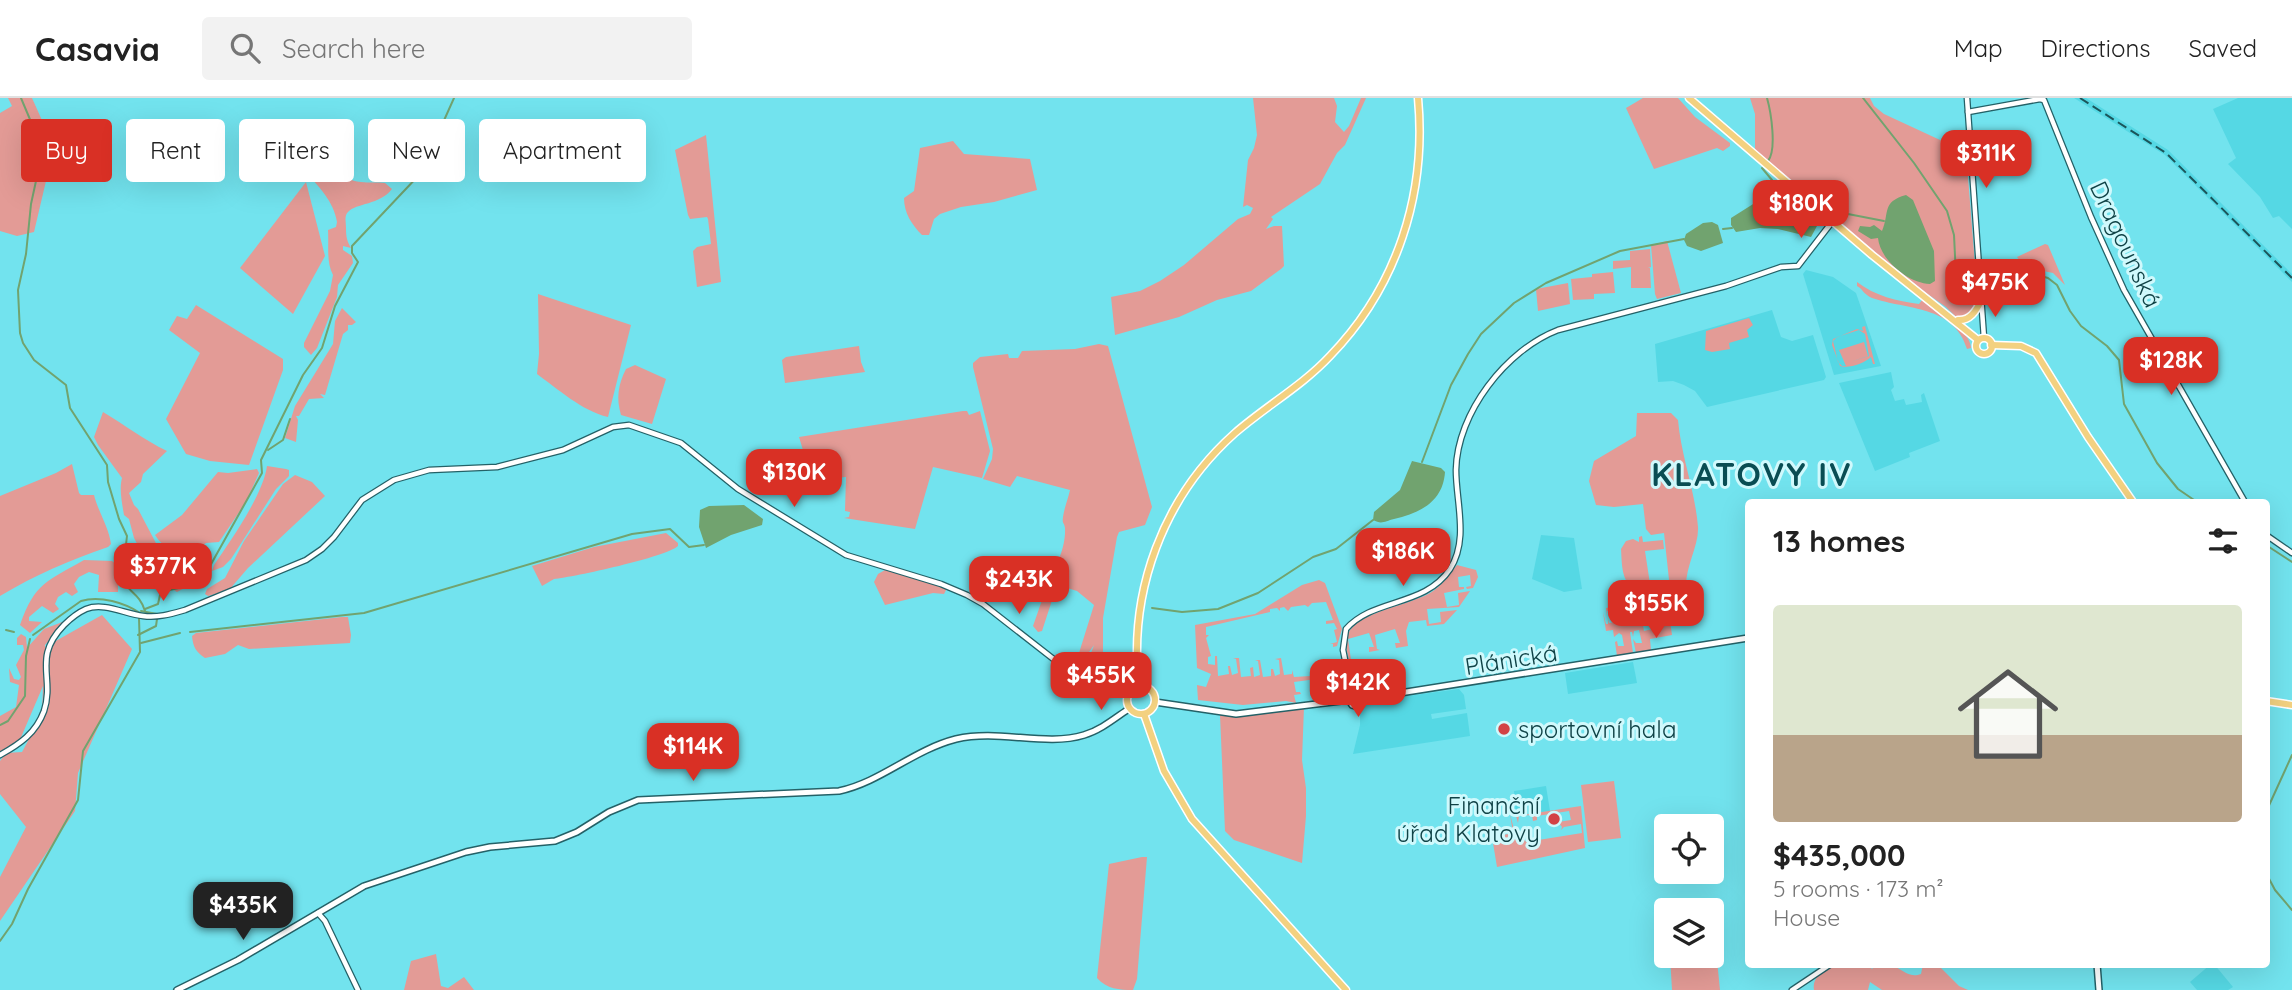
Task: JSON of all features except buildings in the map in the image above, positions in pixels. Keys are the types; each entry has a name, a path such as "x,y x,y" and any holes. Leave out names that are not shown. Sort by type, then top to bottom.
{"main road":[{"path":"1139,687 1137,641 1143,589 1159,540 1178,500 1200,469 1227,440 1304,380 1340,346 1365,313 1388,274 1406,228 1414,195 1420,140 1418,98"},
{"path":"1689,98 1899,278 1981,339 1989,340 1991,345"},
{"path":"1955,320 1966,319 1975,312 1981,300"},
{"path":"1981,339 1976,346 1981,353 1988,352 1991,345"},
{"path":"1991,345 2021,346 2036,353 2088,437 2131,499"},
{"name":"Plánická","path":"1155,702 1236,714 1349,701 1356,706 1361,704 1362,699 1745,638"},
{"path":"1139,687 1150,690 1155,702 1152,709 1144,714 1130,708 1128,702 1129,695 1139,687"},
{"path":"1349,701 1352,694 1357,693 1362,699"},
{"path":"2270,702 2292,705"},
{"path":"177,990 238,960 364,886 440,859 490,847 555,841 638,800 838,791 869,781 926,750 957,739 997,735 1061,739 1090,733 1130,708"},
{"path":"1144,714 1161,766 1192,818 1219,852 1346,990"},
{"path":"2097,968 2099,990"}],"street":[{"path":"1966,98 1981,300 1981,339"},
{"name":"Dragounská","path":"1968,112 2044,100 2124,290 2243,499"},
{"path":"1352,694 1343,650 1346,629 1364,615 1430,589 1443,578 1455,559 1460,538 1457,454 1462,434 1477,405 1500,372 1522,350 1558,330 1726,286 1781,267 1798,266 1832,222"},
{"path":"0,755 22,744 32,732 47,698 46,661 50,644 56,634 79,613 92,607 143,616 164,616 185,610 306,561 334,537 362,500 394,480 429,470 497,467 563,450 613,427 629,425 681,443 738,489 846,555 941,584 967,595 990,608 1051,658 1129,695"},
{"path":"2270,538 2292,553"},
{"path":"318,913 325,921 358,990"},
{"path":"1792,990 1825,968"}],"shaded area":[{"path":"8,98 32,98 41,119 21,119 21,182 46,182 34,232 17,236 0,231 0,113 12,106"},
{"path":"1253,98 1334,98 1337,106 1335,122 1344,132 1361,98 1366,98 1345,145 1337,153 1320,184 1271,217 1273,219 1266,229 1282,226 1284,266 1281,269 1251,291 1217,300 1179,317 1115,335 1111,297 1140,291 1160,281 1184,265 1238,219 1250,214 1253,208 1247,205 1243,207 1248,160 1257,135"},
{"path":"1643,98 1678,98 1695,117 1730,143 1730,146 1723,151 1717,148 1654,169 1626,108"},
{"path":"1750,98 1870,98 1874,106 1884,114 1966,152 1978,302 1965,319 1957,318 1946,307 1899,274 1755,150 1755,114"},
{"path":"2074,98 2086,98 2168,150 2292,274 2292,282 2165,155"},
{"path":"2238,98 2292,98 2292,229 2279,216 2273,218 2260,197 2228,164 2236,158 2213,109"},
{"path":"706,135 721,282 697,287 693,251 697,247 711,244 708,219 690,219 688,215 675,150"},
{"path":"953,141 964,154 1030,159 1037,190 940,214 934,219 929,235 922,235 909,218 904,198 914,191 920,148"},
{"path":"354,180 385,183 392,189 381,198 352,209 347,214 346,234 351,248 343,246 343,250 352,256 353,263 338,285 337,297 317,348 311,355 304,343 330,291 333,275 329,259 328,230 336,227 337,222 333,208 315,183"},
{"path":"306,182 325,256 293,314 240,268"},
{"path":"1778,186 1817,226 1811,237 1778,229 1760,228 1736,232 1731,225 1731,218"},
{"path":"1906,195 1913,200 1934,251 1935,281 1930,284 1904,275 1884,254 1878,238 1871,239 1858,231 1860,226 1874,225 1882,231 1890,205"},
{"path":"1712,222 1718,225 1723,243 1701,251 1687,246 1684,240 1686,234 1703,223"},
{"path":"1667,241 1681,293 1657,299 1651,245"},
{"path":"2048,245 2065,285 2053,273 2024,267 2017,257"},
{"path":"1650,249 1651,267 1648,268 1651,288 1631,288 1631,267 1613,269 1613,261 1630,260 1630,251"},
{"path":"1806,270 1833,277 1856,293 1881,366 1834,375 1803,274"},
{"path":"1613,272 1615,293 1594,294 1594,299 1573,300 1571,279"},
{"path":"1857,282 1871,291 1894,299 1919,304 1922,300 1959,328 1971,348 1967,349 1952,324 1940,317 1872,298 1857,286"},
{"path":"1568,283 1570,304 1538,311 1536,289"},
{"path":"538,294 631,325 608,417 580,405 537,374"},
{"path":"196,305 283,359 283,370 249,465 210,461 186,454 166,419 200,353 169,330 177,316 187,319"},
{"path":"342,308 356,322 348,325 348,330 343,334 325,395 320,394 324,398 309,399 299,416 296,416 296,442 285,438 295,406 333,344 335,321"},
{"path":"1772,310 1781,337 1792,341 1813,335 1826,377 1824,380 1707,407 1695,391 1684,385 1673,381 1658,382 1655,344"},
{"path":"1749,318 1753,325 1747,330 1749,337 1729,343 1730,349 1712,352 1705,350 1706,331"},
{"path":"1865,326 1875,364 1871,357 1857,365 1848,367 1840,366 1839,363 1846,366 1839,350 1864,342 1868,356 1850,362 1869,356 1865,334 1859,330 1840,336 1857,329 1863,331 1862,327"},
{"path":"1099,344 1108,346 1152,507 1145,525 1119,532 1117,537 1103,618 1103,662 1089,658 1094,645 1085,658 1079,653 1094,605 1077,591 1057,585 1042,631 1038,632 1033,626 1048,583 1045,577 1054,568 1063,548 1063,517 1070,490 1017,476 1010,487 983,479 992,459 993,449 973,367 973,363 980,357 1008,354 1009,358 1018,358 1022,351 1075,349"},
{"path":"859,346 865,372 785,383 782,360 786,357"},
{"path":"635,365 666,379 652,424 621,415 618,397 620,386 626,369"},
{"path":"1891,372 1894,387 1891,390 1895,401 1904,399 1906,405 1922,402 1921,395 1924,393 1940,441 1875,471 1839,383"},
{"path":"967,411 969,415 980,411 990,451 982,478 933,467 915,529 844,518 849,517 850,512 845,511 846,477 812,480 799,437"},
{"path":"103,412 167,451 143,474 141,482 129,493 158,547 175,560 159,572 138,569 140,549 129,519 124,515 122,478 94,437"},
{"path":"1637,413 1671,413 1678,420 1698,527 1686,586 1670,589 1664,533 1651,535 1646,529 1643,504 1614,507 1596,505 1589,481 1594,461 1636,436"},
{"path":"1412,461 1441,468 1445,472 1440,491 1428,505 1413,513 1384,522 1373,520 1374,512 1400,490"},
{"path":"72,464 79,493 94,495 111,544 0,596 0,496"},
{"path":"267,466 289,470 289,476 276,489 231,559 223,567 212,571 253,503"},
{"path":"257,469 259,473 246,502 219,542 206,543 189,558 174,552 155,535 182,515 218,472"},
{"path":"295,475 312,482 325,496 248,568 229,590 208,596 205,594 207,589 225,578 244,541 283,484"},
{"path":"744,505 763,519 762,525 731,535 706,548 699,527 700,510 709,506"},
{"path":"666,533 678,546 639,561 554,579 542,586 532,566 594,547"},
{"path":"1400,534 1449,534 1449,546 1437,544 1442,548 1439,553 1391,554 1433,555 1433,558 1393,559 1387,556 1390,549 1436,550 1400,547 1393,542 1393,537"},
{"path":"1541,535 1574,538 1582,589 1564,592 1532,579"},
{"path":"1642,536 1643,542 1663,540 1664,549 1645,551 1650,584 1635,588 1625,577 1621,549 1626,541 1633,539 1639,542 1639,537"},
{"path":"139,554 133,572 149,583 184,561 207,576 177,592 168,586 121,585 124,559"},
{"path":"84,560 112,561 118,566 118,592 98,592 99,575 89,572 79,577 74,584 78,592 72,596 66,592 58,597 55,604 59,609 53,613 42,606 29,617 29,621 42,622 30,633 20,625 37,591 52,578"},
{"path":"1457,565 1476,570 1478,577 1473,588 1467,589 1466,587 1471,586 1470,575 1458,577 1459,587 1464,589 1444,593 1447,607 1459,605 1458,593 1470,591 1459,607 1427,609 1429,624 1441,622 1440,612 1457,610 1444,624 1427,626 1426,620 1409,622 1406,631 1408,646 1396,648 1395,643 1400,643 1395,629 1375,635 1377,649 1380,650 1369,652 1369,647 1374,647 1369,633 1348,639 1349,660 1346,641 1353,626 1373,615 1430,593 1442,584"},
{"path":"885,570 947,588 944,594 933,593 885,605 874,582 878,574"},
{"path":"1319,580 1325,583 1342,629 1337,646 1330,644 1337,642 1334,630 1337,629 1334,623 1326,624 1326,621 1333,620 1326,602 1312,603 1308,607 1291,607 1288,611 1284,607 1280,608 1280,611 1277,608 1270,609 1270,612 1206,627 1211,656 1208,657 1208,664 1215,665 1217,656 1218,676 1229,674 1228,666 1232,675 1238,673 1236,659 1233,658 1239,658 1241,677 1251,676 1250,668 1253,667 1254,677 1260,675 1258,661 1255,660 1260,660 1263,677 1271,676 1271,669 1275,676 1280,674 1279,660 1275,659 1281,658 1284,675 1292,674 1292,670 1294,677 1343,674 1345,688 1323,691 1321,684 1324,678 1294,682 1296,692 1301,694 1294,695 1296,703 1286,701 1243,705 1198,700 1197,685 1206,687 1211,674 1197,668 1195,625 1255,614 1302,585"},
{"path":"1639,602 1644,631 1652,629 1648,605 1661,602 1665,622 1670,621 1672,635 1650,639 1651,650 1636,653 1633,639 1636,643 1642,643 1639,630 1634,631 1633,637 1630,632 1633,653 1617,656 1615,642 1617,641 1618,646 1624,646 1622,635 1619,633 1614,637 1613,630 1606,631 1603,612 1606,624 1608,619 1609,623 1615,622 1613,610 1607,611 1607,616 1606,608 1622,605 1625,620 1633,619 1631,607 1626,607 1626,604"},
{"path":"102,615 132,649 78,773 75,811 0,921 0,877 26,827 0,794 0,761 6,753 22,752 42,715 43,686 19,742 0,752 0,716 16,707 19,685 10,682 9,668 14,679 19,680 21,677 16,665 24,650 23,645 17,645 17,638 21,634 26,637 27,648 44,629 65,621 45,647"},
{"path":"348,617 350,643 249,649 238,645 225,654 205,658 199,654 192,640 196,633"},
{"path":"1633,662 1637,683 1568,694 1565,673"},
{"path":"1459,689 1464,695 1466,709 1431,714 1432,719 1467,713 1470,736 1353,754 1363,702"},
{"path":"1304,707 1302,760 1306,816 1302,863 1234,840 1225,831 1220,715 1241,717"},
{"path":"1614,781 1621,838 1588,842 1581,785"},
{"path":"1546,786 1550,811 1516,816 1514,791"},
{"path":"1581,806 1585,848 1497,867 1492,837 1513,833 1510,814 1516,837 1526,842 1582,833 1581,824 1561,830 1558,822 1571,820 1569,811 1537,816 1537,820 1533,821 1532,815 1519,816 1518,823 1516,816"},
{"path":"1147,857 1137,979 1133,990 1118,989 1105,985 1097,978 1109,864"},
{"path":"436,954 441,986 448,988 464,977 474,990 404,990 411,961"},
{"path":"1671,968 1718,968 1720,990 1672,990"},
{"path":"1829,968 1898,968 1916,975 1921,974 1922,968 1941,968 1959,986 1968,990 1882,990 1870,982 1868,990 1814,990 1817,977"},
{"path":"2206,968 2217,968 2233,987 2228,990 2197,990 2190,982"}],"waterway":[{"path":"21,98 37,136 41,158 18,290 20,333 34,360 66,385 70,408 107,465 108,482 127,536 122,578 140,600 145,611"},
{"path":"145,609 158,604 160,595 165,591 192,585 210,566 262,473 261,460 303,375 322,348 335,306 358,262 352,253 352,246 420,174 454,98"},
{"path":"1767,98 1773,140 1768,161"},
{"path":"1863,98 1914,163 1947,211 1954,235 1956,276 1960,287 1967,292 1989,292 2011,278 2030,273 2048,278 2057,285 2081,326 2107,346 2119,360 2124,404 2157,463 2178,489 2193,499"},
{"path":"1762,168 1772,180"},
{"path":"1775,183 1778,186"},
{"path":"1810,195 1816,193 1824,206 1840,211"},
{"path":"1848,214 1884,221"},
{"path":"1723,229 1732,228"},
{"path":"1422,462 1451,385 1468,354 1481,334 1514,303 1546,283 1620,251 1684,239"},
{"path":"268,450 283,440 290,419"},
{"path":"1152,608 1182,612 1218,609 1258,593 1313,557 1336,549 1373,520"},
{"path":"190,632 364,613 632,534 670,529 689,547 704,545"},
{"path":"2270,548 2292,562"},
{"path":"33,635 81,601 88,599 112,601 140,613"},
{"path":"141,611 157,614"},
{"path":"0,941 12,924 28,889 78,800 83,751 140,652 139,618"},
{"path":"138,635 156,626 157,619"},
{"path":"6,630 14,632"},
{"path":"141,643 180,633"},
{"path":"0,725 8,721 25,696 26,656 30,639"},
{"path":"2270,803 2292,755"},
{"path":"2270,881 2292,910"}],"railway":[{"path":"2080,98 2166,153 2292,278"}],"place":[{"name":"sportovní hala","path":"1504,729"},
{"name":"Finanční úřad Klatovy","path":"1554,819"}],"district":[{"name":"KLATOVY IV","path":"1752,474"}]}
